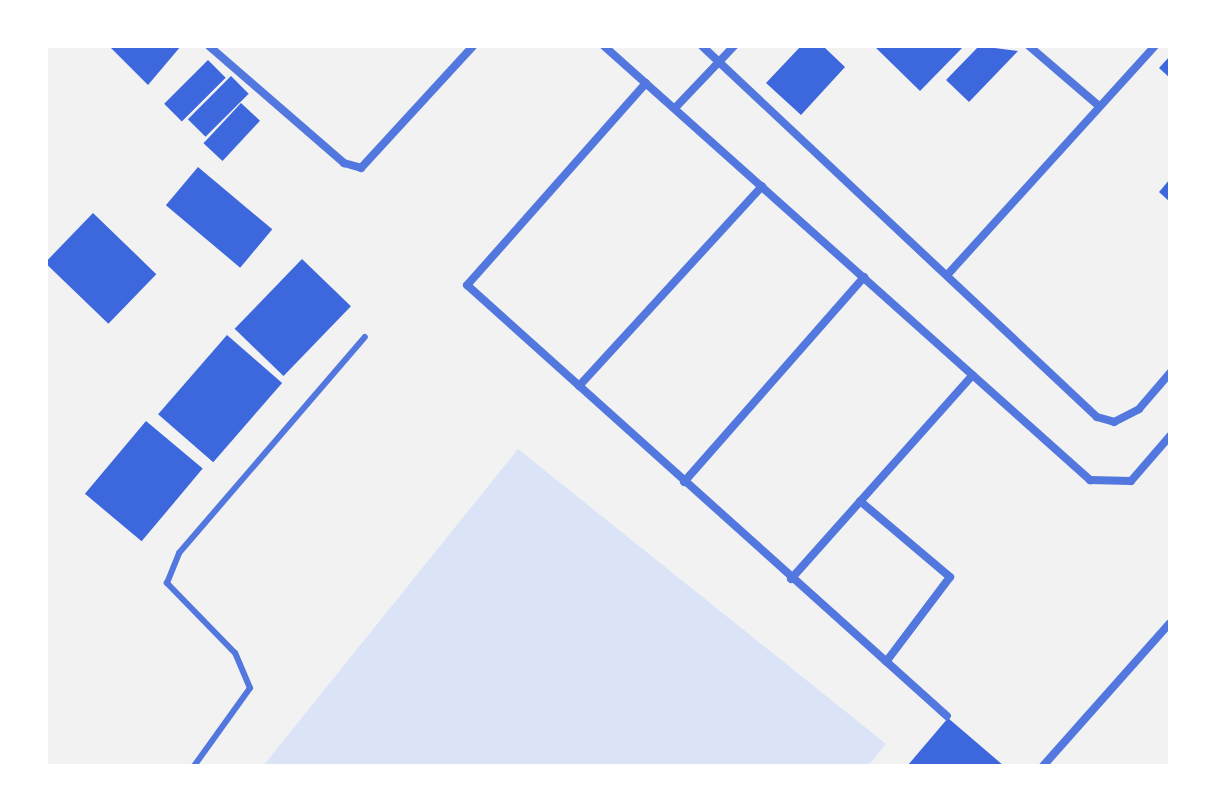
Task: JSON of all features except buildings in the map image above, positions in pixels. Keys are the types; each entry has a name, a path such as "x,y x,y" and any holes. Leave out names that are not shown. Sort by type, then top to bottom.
{"street":[{"path":"209,46 344,163 361,168 473,46"},
{"path":"219,55 227,46"},
{"path":"604,46 1090,480 1131,481 1170,436"},
{"path":"702,46 949,273 1097,417 1114,422 1139,409 1170,373"},
{"path":"675,108 734,46"},
{"path":"1029,46 1099,106"},
{"path":"949,273 1155,46"},
{"path":"646,83 467,285 947,716"},
{"path":"579,386 762,186"},
{"path":"684,482 864,277"},
{"path":"791,579 973,375"},
{"path":"860,501 950,577 886,662"},
{"path":"1043,766 1170,623"}],"lane":[{"path":"194,766 250,688 235,653 167,583 179,553 365,337"}],"shaded area":[{"path":"518,449 886,744 868,766 263,766"}]}
